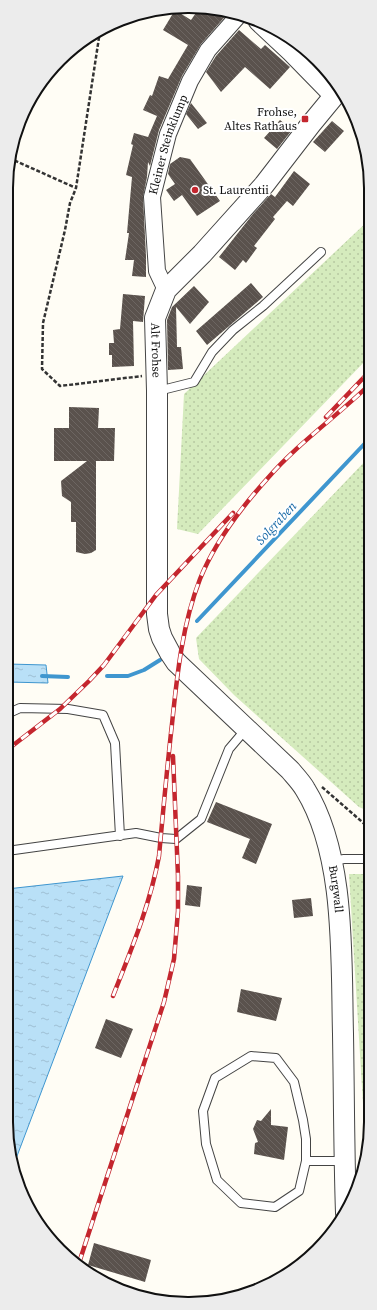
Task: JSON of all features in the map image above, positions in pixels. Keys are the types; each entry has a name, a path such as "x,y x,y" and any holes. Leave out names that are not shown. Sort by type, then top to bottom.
{"street":[{"name":"Kleiner Steinklump","path":"166,290 157,271 152,197 168,134 190,81 204,56 235,19"},
{"path":"268,32 336,94"},
{"name":"Alt Frohse","path":"159,629 156,595 157,383 155,318 166,290 202,254 264,185 336,94"},
{"name":"Burgwall","path":"159,629 165,645 176,662 290,770 304,788 314,806 324,833 335,879 341,935 346,1199"}],"lane":[{"path":"157,383 194,382 212,352 233,330 263,306 322,252"},
{"path":"13,712 20,708 68,709 103,715 115,743 120,836"},
{"path":"13,850 136,833 160,838 176,839 201,819 229,749 246,729"},
{"path":"331,861 344,859 364,859"},
{"path":"251,1056 276,1058 294,1082 306,1139 306,1160 299,1191 275,1206 242,1203 217,1180 206,1144 203,1111 215,1078 251,1056"},
{"path":"306,1160 345,1161"}],"path":[{"path":"99,38 76,188 70,203 43,323 42,369 60,386 157,383"},
{"path":"15,161 76,188"},
{"path":"318,785 325,788 364,823"}],"green space":[{"path":"364,225 364,362 198,534 177,529 184,394"},
{"path":"364,462 364,809 359,807 234,695 199,659 196,638"},
{"path":"349,874 364,874 364,1121"}],"water":[{"path":"13,664 46,665 48,683 13,682"},
{"path":"123,876 16,1158 13,1133 13,888"}],"building":[{"path":"180,13 191,20 196,13 225,17 201,44 182,76 159,130 150,166 148,162 143,197 146,277 132,276 134,260 125,260 129,233 127,233 132,177 126,175 133,145 131,144 134,133 148,137 157,116 143,110 150,95 152,96 159,76 168,79 188,45 163,30 173,14"},
{"path":"239,30 261,49 265,45 290,67 270,89 245,67 221,92 206,72 216,56"},
{"path":"191,103 207,123 198,129 186,114"},
{"path":"280,120 292,130 277,149 264,138"},
{"path":"332,121 344,131 325,152 313,142"},
{"name":"St. Laurentii","path":"180,157 190,159 220,201 197,216 182,195 174,201 166,190 175,184 168,174 170,164"},
{"path":"294,171 310,184 293,206 287,201 273,217 275,219 254,246 257,248 246,263 243,260 235,270 219,257 271,194 275,197"},
{"path":"251,283 263,297 207,345 196,331"},
{"path":"194,286 209,302 190,324 176,307 177,347 181,347 183,369 168,370 167,320 172,307"},
{"path":"123,294 145,296 143,322 133,321 134,366 112,367 112,355 109,355 109,343 114,343 113,330 120,329"},
{"path":"69,407 99,408 98,428 115,428 114,461 96,461 96,550 85,554 76,552 76,522 71,522 71,502 62,496 61,481 87,461 54,461 54,428 69,428"},
{"path":"216,802 272,824 256,864 242,858 250,839 207,822"},
{"path":"187,885 202,887 200,907 185,905"},
{"path":"311,898 313,916 294,918 292,900"},
{"path":"241,989 282,998 276,1021 237,1012"},
{"path":"106,1019 133,1029 121,1058 95,1048"},
{"path":"271,1109 271,1125 288,1127 284,1160 254,1154 255,1143 258,1142 253,1129 257,1120 261,1121"},
{"path":"94,1243 151,1260 145,1282 88,1265"}],"waterway":[{"name":"Solgraben","path":"197,621 364,444"},
{"name":"Solgraben","path":"107,676 128,676 144,670 160,660"},
{"name":"Solgraben","path":"42,676 68,677"}],"railway":[{"path":"326,417 364,377"},
{"path":"113,996 151,892 159,856 178,669 189,614 200,579 213,552 229,526 257,490 291,454 364,390"},
{"path":"13,745 60,709 89,681 104,665 156,595 233,513"},
{"path":"80,1259 164,1002 174,959 178,911 178,876 173,756"}],"place":[{"name":"Frohse, Altes Rathaus","path":"305,119"},
{"name":"St. Laurentii","path":"195,190"}]}
